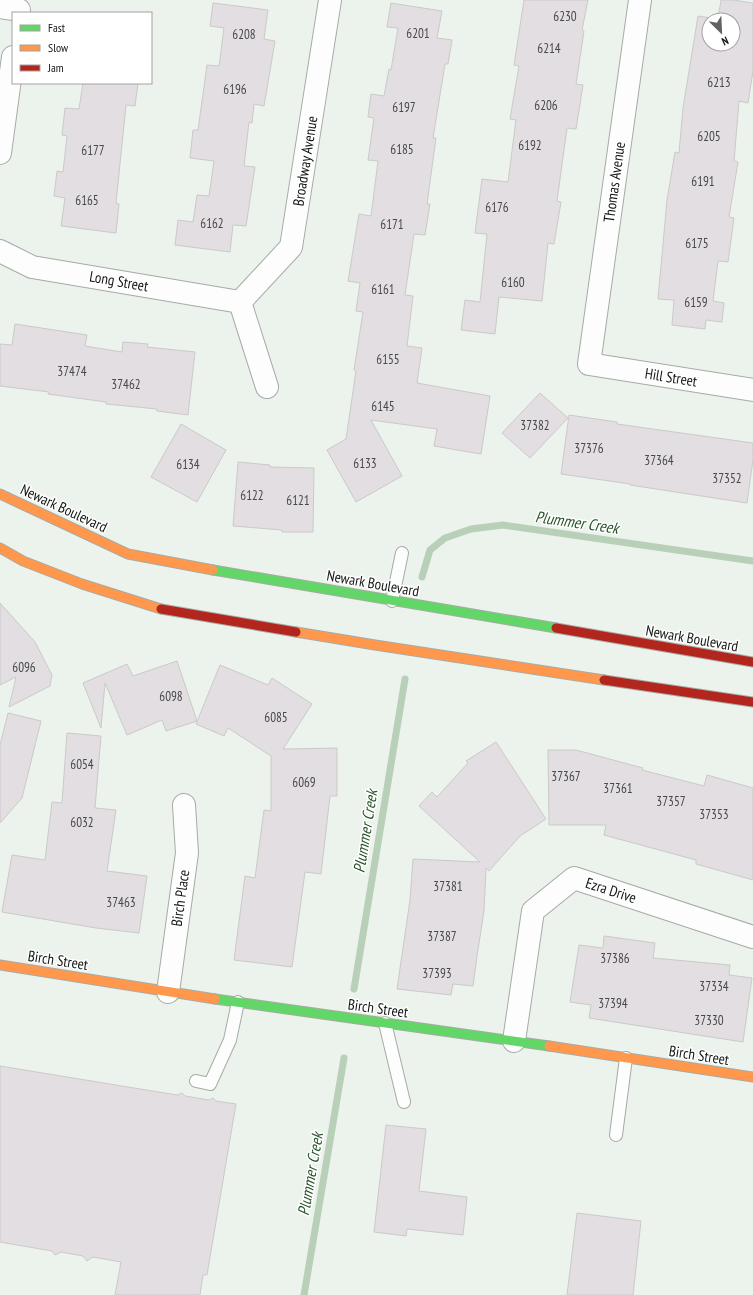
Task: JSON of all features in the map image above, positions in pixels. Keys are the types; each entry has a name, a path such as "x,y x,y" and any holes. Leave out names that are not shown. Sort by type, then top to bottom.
{"main road":[{"name":"Newark Boulevard","path":"0,494 128,554 392,601 753,662"},
{"path":"0,548 23,561 82,584 156,608 375,646 753,702"},
{"name":"Birch Street","path":"0,965 168,992 514,1041 753,1077"}],"street":[{"name":"Broadway Avenue","path":"240,302 291,247 330,0"},
{"name":"Thomas Avenue","path":"589,364 640,0"},
{"path":"0,153 12,64"},
{"name":"Long Street","path":"0,252 32,267 240,302"},
{"path":"240,302 267,387"},
{"name":"Hill Street","path":"589,364 753,390"},
{"name":"Birch Place","path":"168,992 187,853 184,805"},
{"name":"Ezra Drive","path":"514,1041 533,911 574,878 753,937"}],"lane":[{"path":"392,601 402,553"},
{"path":"196,1081 210,1084 230,1040 238,1002"},
{"path":"385,1023 404,1102"},
{"path":"616,1135 626,1058"}],"building":[{"path":"524,0 588,0 582,30 584,31 576,84 583,85 576,129 567,128 557,201 561,202 554,244 548,243 542,301 499,297 495,334 461,330 465,300 480,302 487,234 475,233 482,179 508,182 516,120 510,119 519,66 514,65"},
{"path":"721,0 753,3 753,71 748,103 739,101 734,161 738,162 729,217 734,218 728,262 718,261 713,301 724,303 722,322 706,320 705,329 672,325 674,300 658,299 667,200 675,152 679,153 683,108 698,16 701,16 701,52 741,52 741,12 719,12"},
{"path":"213,3 268,10 264,39 275,41 264,106 254,104 252,123 249,122 244,166 255,167 246,226 233,225 230,252 175,245 178,220 193,222 197,195 209,196 214,161 190,158 193,130 198,130 207,65 219,66 224,28 210,26"},
{"path":"391,3 442,11 437,38 452,40 448,64 445,64 433,138 436,138 427,204 430,204 425,235 414,234 405,295 413,296 407,346 422,348 417,383 490,396 481,454 434,446 437,429 371,420 402,476 356,502 327,450 346,439 356,371 354,370 363,312 356,311 360,283 348,281 359,214 371,216 378,161 368,160 374,118 368,117 371,94 384,96 389,69 391,70 398,28 387,27"},
{"path":"83,84 138,84 135,106 126,105 116,203 119,204 116,233 61,226 65,198 54,196 57,171 63,172 67,136 62,135 65,108 79,109"},
{"path":"15,324 87,335 85,346 122,352 123,342 148,344 147,347 195,352 188,415 157,411 157,409 106,404 106,402 48,394 49,392 0,386 0,344 12,345"},
{"path":"540,393 568,418 530,458 502,433"},
{"path":"569,415 617,422 617,424 753,443 753,460 747,503 561,474"},
{"path":"181,424 226,450 197,502 151,477"},
{"path":"238,462 270,465 270,467 314,468 313,532 282,532 282,530 233,526"},
{"path":"0,603 35,642 52,675 50,686 9,707 16,677 0,685"},
{"path":"177,661 197,721 166,731 162,720 127,735 105,683 101,728 83,683 127,664 133,676"},
{"path":"220,665 268,685 272,678 312,704 283,749 337,748 337,796 330,796 321,874 305,872 292,967 234,960 245,876 255,878 264,810 271,811 271,756 228,728 224,736 196,724"},
{"path":"8,713 41,721 22,798 0,823 0,745"},
{"path":"67,733 101,736 95,808 116,810 107,871 147,876 139,933 96,928 2,912 12,855 45,860 52,802 62,803"},
{"path":"496,742 546,819 520,836 489,871 486,868 484,911 473,986 453,984 451,995 397,989 410,900 413,859 480,862 419,806 432,792 437,797 468,763 466,761"},
{"path":"548,750 576,750 643,768 642,770 704,786 707,775 753,788 753,880 696,864 696,860 604,835 606,825 549,825"},
{"path":"604,936 655,943 653,958 730,965 729,975 752,978 743,1042 589,1018 591,1005 570,1002 579,945 603,948"},
{"path":"0,1066 177,1095 182,1093 185,1096 209,1100 213,1098 216,1101 236,1104 207,1275 203,1275 200,1295 115,1295 121,1262 93,1257 87,1261 83,1256 61,1252 55,1255 52,1251 0,1242"},
{"path":"386,1125 426,1129 419,1191 467,1197 463,1235 407,1229 406,1236 374,1232"},
{"path":"577,1213 641,1221 633,1295 567,1295"}],"waterway":[{"name":"Plummer Creek","path":"422,577 430,550 445,538 471,529 503,525 753,561"},
{"name":"Plummer Creek","path":"354,989 405,679"},
{"name":"Plummer Creek","path":"304,1295 344,1058"}],"traffic: fast":[{"path":"213,570 556,628"},
{"path":"215,999 549,1046"}],"traffic: slow":[{"path":"0,494 128,554 213,570"},
{"path":"0,548 23,561 82,584 161,609"},
{"path":"296,632 604,680"},
{"path":"0,965 215,999"},
{"path":"549,1046 753,1077"}],"traffic: jam":[{"path":"161,609 296,632"},
{"path":"556,628 753,662"},
{"path":"604,680 753,702"}]}
